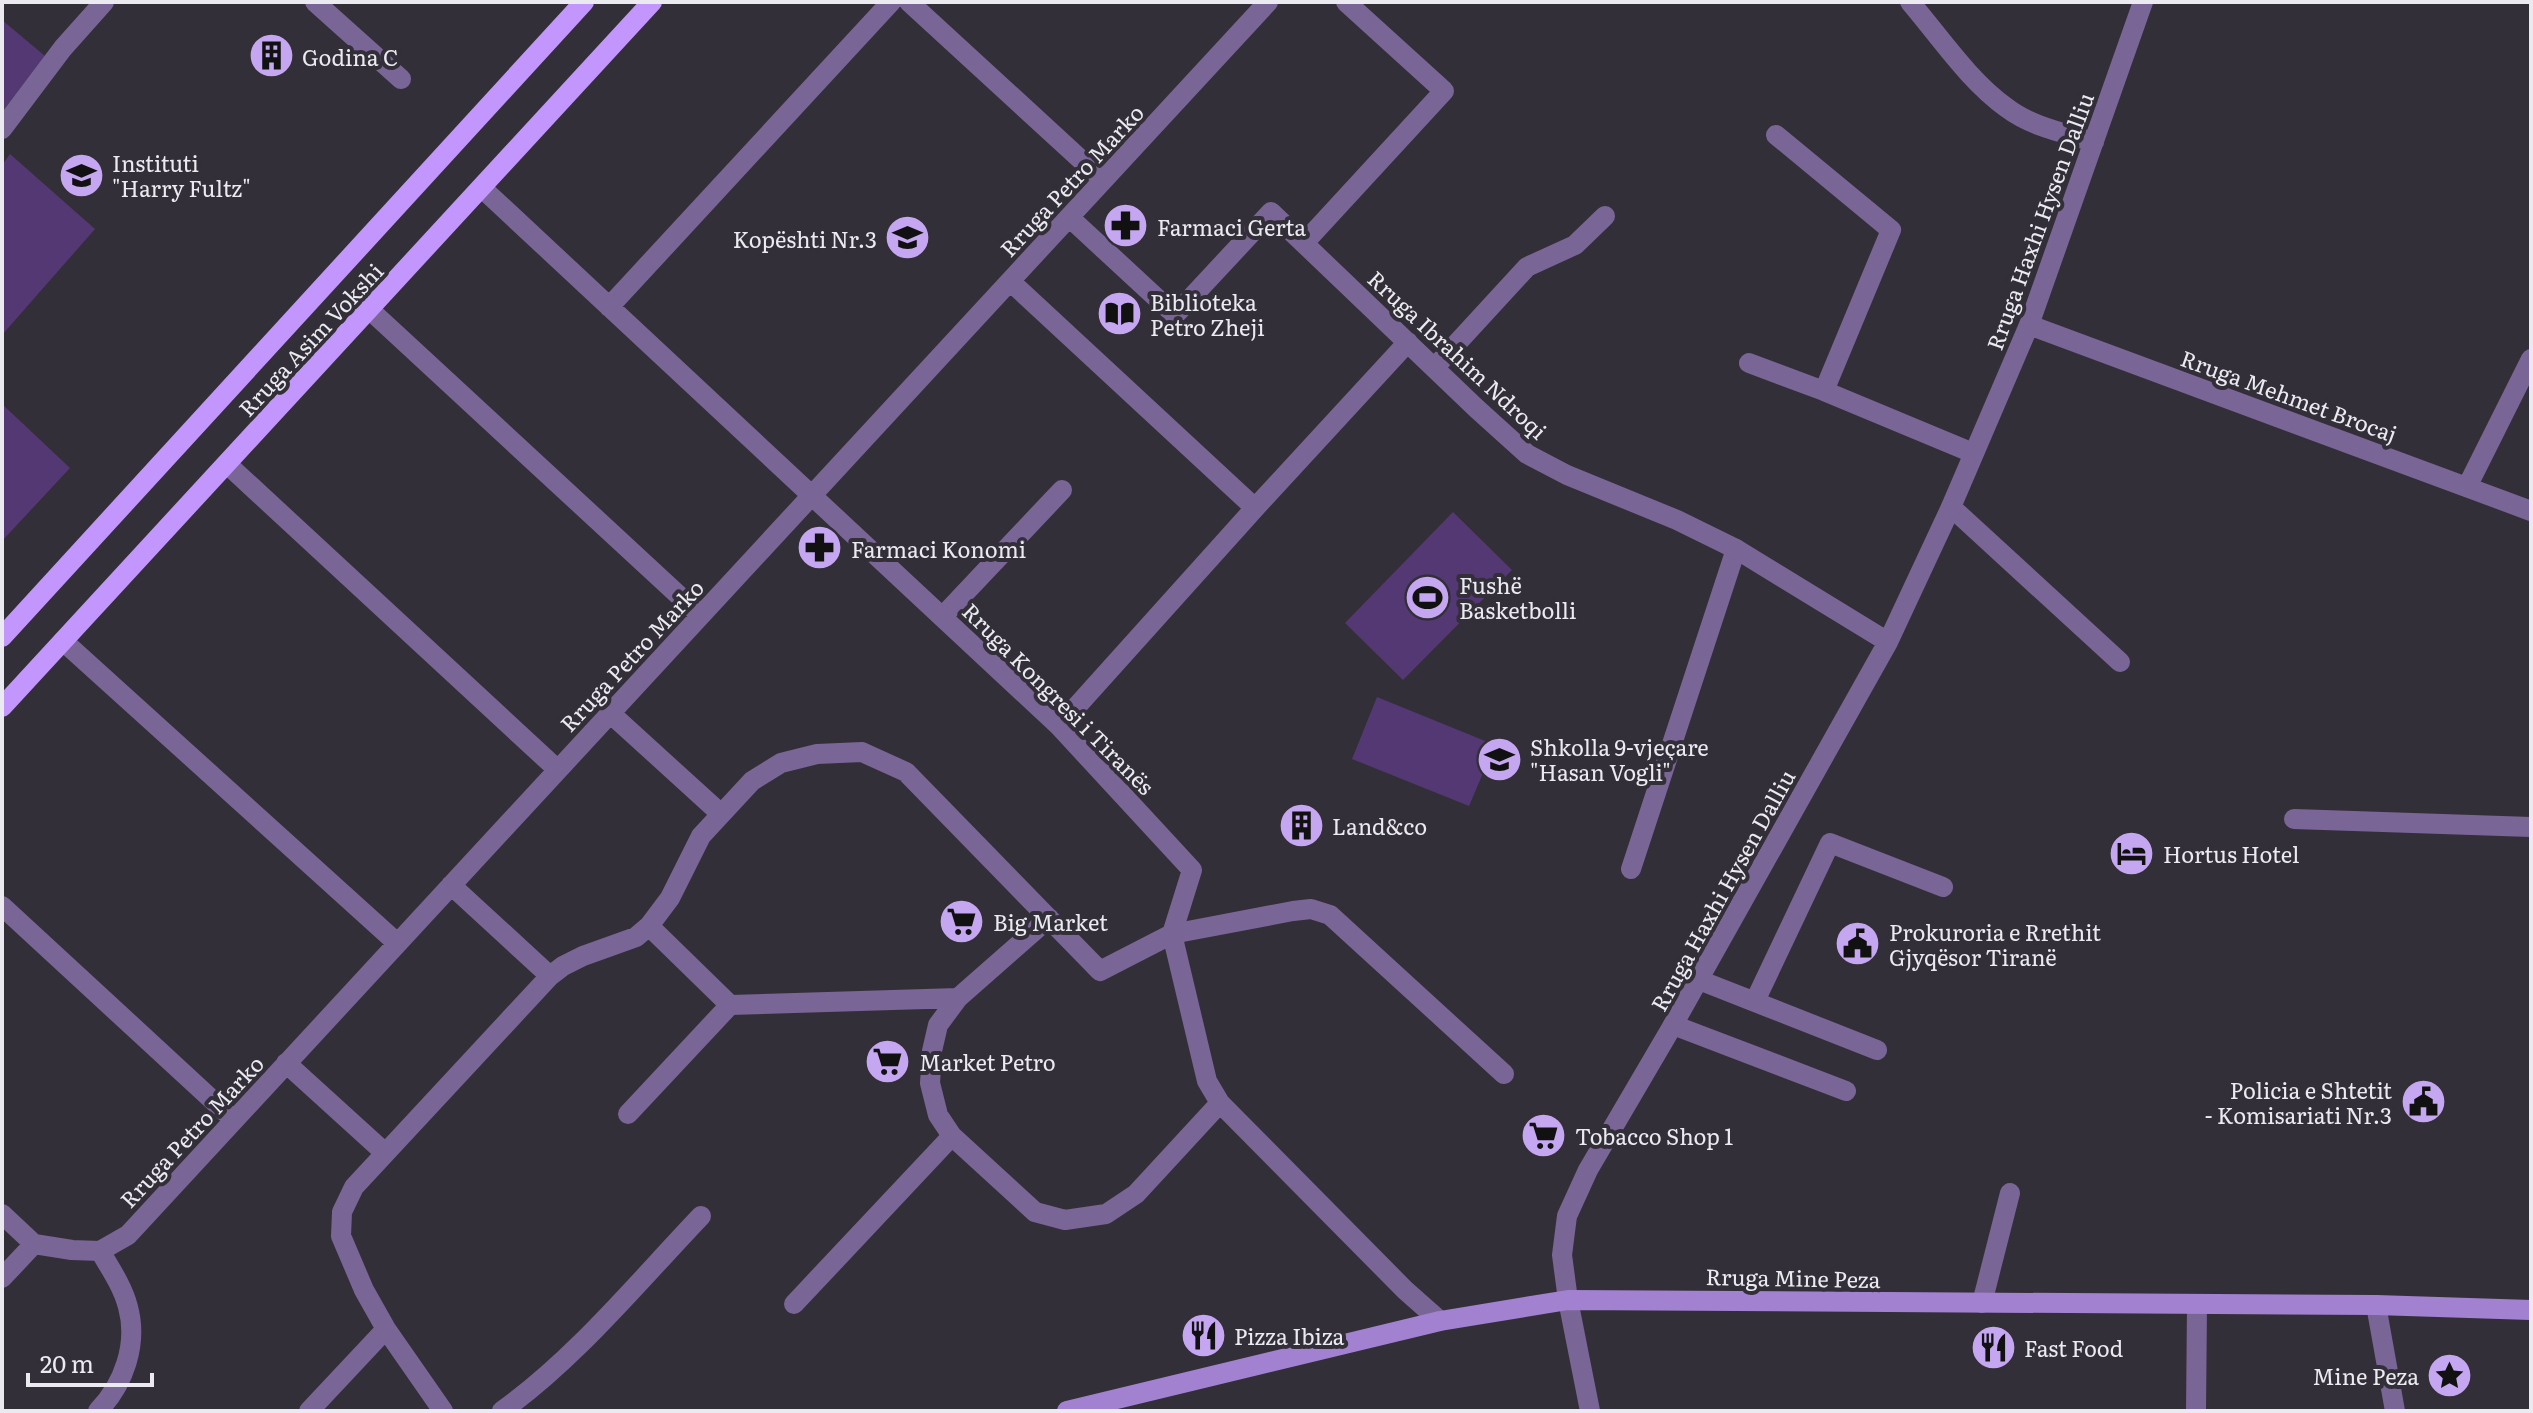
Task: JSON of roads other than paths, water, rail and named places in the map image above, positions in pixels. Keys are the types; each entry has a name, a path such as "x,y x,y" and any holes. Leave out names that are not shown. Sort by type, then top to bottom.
{"main road":[{"name":"Rruga Asim Vokshi","path":"2,637 584,2"},
{"name":"Rruga Asim Vokshi","path":"2,707 652,2"},
{"name":"Rruga Mine Peza","path":"1067,1411 1440,1321 1568,1300 2376,1305 2531,1310"}],"street":[{"path":"2,129 63,48 104,2"},
{"path":"315,2 401,79"},
{"path":"609,307 891,2"},
{"path":"909,2 1103,180"},
{"path":"1304,243 1444,91 1346,2"},
{"path":"1910,2 1972,75 2007,108 2036,125 2094,142"},
{"name":"Rruga Haxhi Hysen Dalliu","path":"1590,1411 1562,1255 1567,1216 1588,1170 1699,980 1888,642 1951,507 2029,325 2143,2"},
{"name":"Rruga Petro Marko","path":"100,1251 128,1235 1262,4"},
{"path":"1776,135 1891,230 1824,391"},
{"name":"Rruga Kongresi i Tiranës","path":"482,188 1059,726 1192,870 1172,934"},
{"name":"Rruga Ibrahim Ndroqi","path":"1069,217 1175,315 1271,212 1527,454 1567,475 1677,520 1736,549 1888,642"},
{"path":"1435,367 1527,267 1575,245 1605,216"},
{"path":"1010,281 1255,508"},
{"path":"370,310 700,615"},
{"name":"Rruga Mehmet Brocaj","path":"2029,325 2531,511"},
{"path":"1059,726 1408,342"},
{"path":"2467,487 2531,359"},
{"path":"1749,363 1973,453"},
{"path":"227,464 558,770"},
{"path":"943,616 1062,490"},
{"path":"1951,507 2120,662"},
{"path":"1631,869 1736,549"},
{"path":"63,641 397,943"},
{"path":"610,713 720,813"},
{"path":"443,1411 386,1329 364,1290 341,1236 342,1212 354,1187 550,976 583,956 636,937 649,926 670,898 701,836 752,781 781,763 817,754 862,752 906,772 1100,971 1172,934 1293,911 1311,909 1330,915 1504,1074"},
{"path":"2294,819 2531,827"},
{"path":"1755,1001 1830,843 1943,887"},
{"path":"451,885 550,976"},
{"path":"2,906 234,1120"},
{"path":"1049,918 958,998 938,1025 930,1083 938,1115 952,1136 1035,1212 1065,1220 1106,1214 1136,1194 1220,1103"},
{"path":"649,926 730,1005"},
{"path":"1172,934 1207,1081 1220,1103 1405,1290 1440,1321"},
{"path":"1699,980 1877,1050"},
{"path":"628,1114 730,1005 958,998"},
{"path":"1673,1025 1846,1091"},
{"path":"286,1063 384,1152"},
{"path":"794,1304 952,1136"},
{"path":"1982,1303 2010,1193"},
{"path":"2,1214 34,1244 100,1251 119,1284 128,1307 132,1331 122,1379 98,1411"},
{"path":"502,1411 564,1360 701,1216"},
{"path":"2,1278 34,1244"},
{"path":"2376,1305 2395,1411"},
{"path":"2196,1411 2197,1306"},
{"path":"309,1411 386,1329"}],"place":[{"name":"Godina C","path":"271,56"},
{"name":"Instituti \"Harry Fultz\"","path":"81,175"},
{"name":"Farmaci Gerta","path":"1126,226"},
{"name":"Kopështi Nr.3","path":"908,238"},
{"name":"Biblioteka Petro Zheji","path":"1119,314"},
{"name":"Farmaci Konomi","path":"820,548"},
{"name":"Fushë Basketbolli","path":"1428,597"},
{"name":"Shkolla 9-vjeçare \"Hasan Vogli\"","path":"1499,759"},
{"name":"Land&co","path":"1301,825"},
{"name":"Hortus Hotel","path":"2132,853"},
{"name":"Big Market","path":"962,921"},
{"name":"Prokuroria e Rrethit Gjyqësor Tiranë","path":"1858,944"},
{"name":"Market Petro","path":"888,1061"},
{"name":"Policia e Shtetit - Komisariati Nr.3","path":"2423,1102"},
{"name":"Tobacco Shop 1","path":"1544,1135"},
{"name":"Pizza Ibiza","path":"1203,1335"},
{"name":"Fast Food","path":"1993,1347"},
{"name":"Mine Peza","path":"2450,1375"}]}
